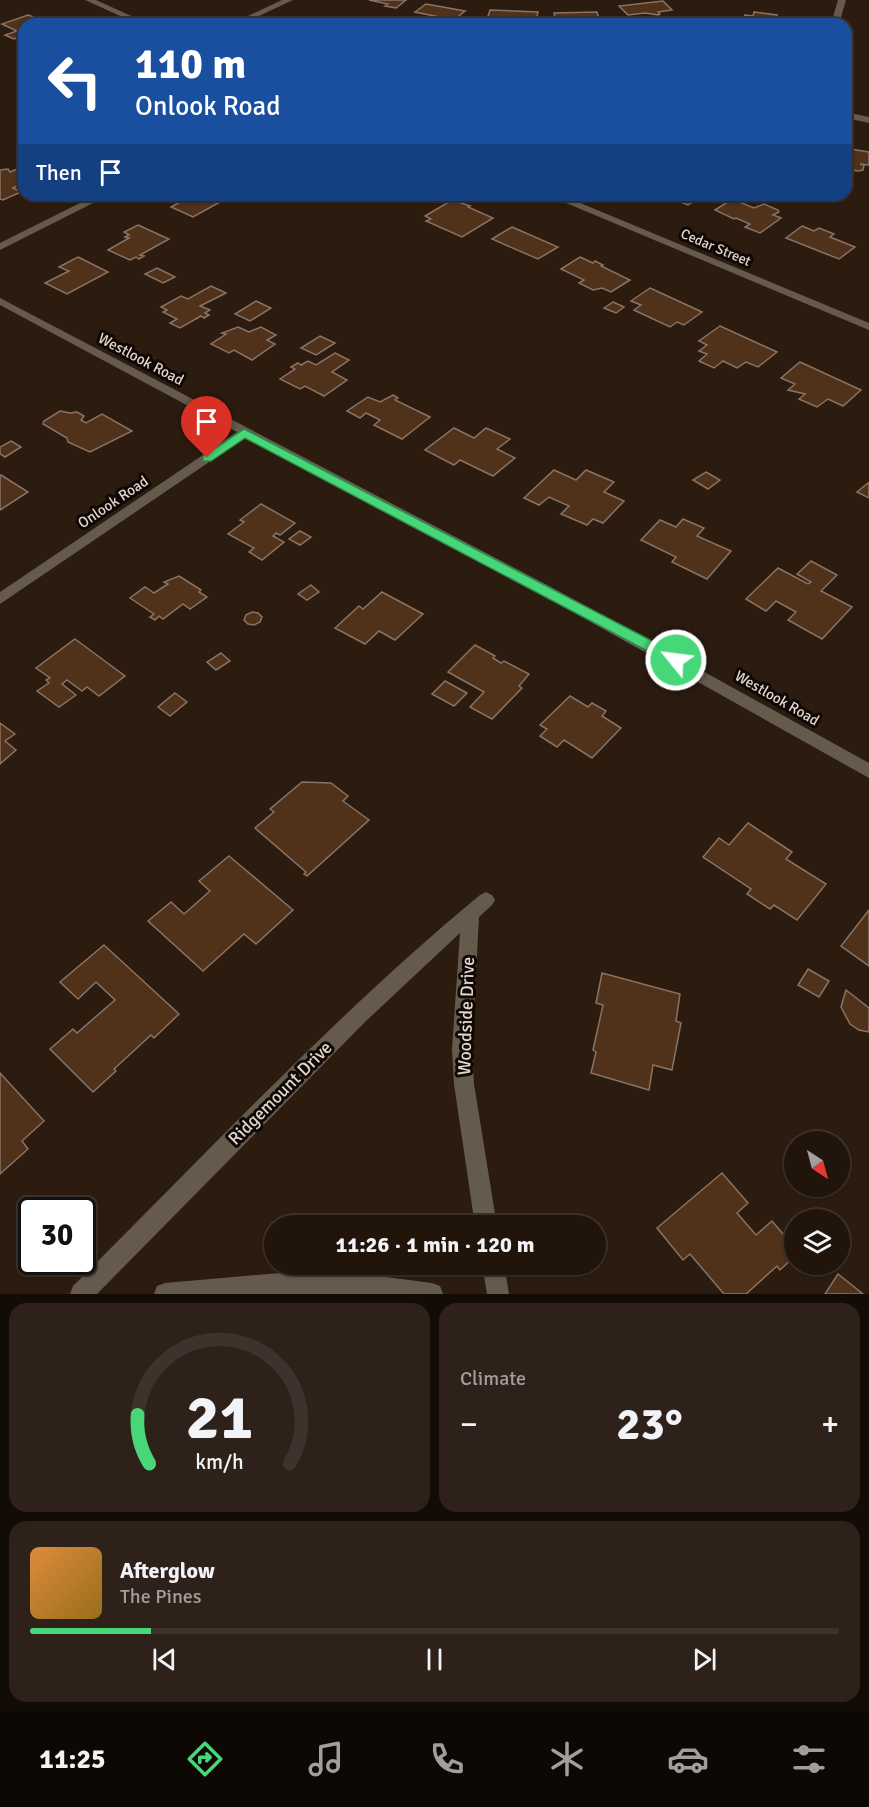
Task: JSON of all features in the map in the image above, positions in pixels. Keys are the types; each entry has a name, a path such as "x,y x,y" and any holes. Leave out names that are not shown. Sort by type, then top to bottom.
{"street":[{"path":"89,0 131,18"},
{"path":"248,18 289,0"},
{"path":"838,18 842,0"},
{"path":"852,117 869,120"},
{"path":"0,247 92,201"},
{"name":"Cedar Street","path":"566,201 869,327"},
{"name":"Westlook Road","path":"0,302 244,433 659,650 869,771"},
{"name":"Onlook Road","path":"0,599 244,433"},
{"name":"Ridgemount Drive","path":"81,1294 358,1016 486,900"},
{"name":"Woodside Drive","path":"470,913 462,1049 464,1084 484,1215"},
{"path":"495,1275 498,1294"},
{"path":"165,1294 291,1282 341,1282 432,1294"}],"building":[{"path":"369,0 406,0 396,8"},
{"path":"663,1 672,10 658,12 660,14 658,15 645,13 628,15 619,6"},
{"path":"426,4 465,11 456,18 415,12"},
{"path":"490,10 538,12 536,18 487,18"},
{"path":"597,12 599,18 555,18 554,13"},
{"path":"754,12 777,15 776,18 744,18 745,15 753,16"},
{"path":"28,15 36,18 19,18"},
{"path":"18,18 18,37 14,39 5,35 17,31 2,24"},
{"path":"852,149 869,152 869,165 860,164 864,165 863,170 852,170"},
{"path":"8,169 10,172 18,169 18,185 13,188 18,190 18,193 3,200 0,199 0,170"},
{"path":"182,201 222,201 193,217 171,207"},
{"path":"450,201 455,201 493,218 462,237 426,221 431,219 425,216"},
{"path":"678,201 694,201 688,205"},
{"path":"729,201 737,201 754,208 764,204 778,210 779,212 773,215 781,218 760,233 745,227 750,224 715,210"},
{"path":"138,225 169,239 140,255 144,256 139,259 136,257 130,260 108,250 129,238 125,237 129,235 124,232"},
{"path":"802,226 814,231 819,228 834,234 830,237 855,247 839,259 786,238"},
{"path":"512,227 558,247 538,259 492,239"},
{"path":"78,257 108,272 67,294 45,283 69,271 59,267"},
{"path":"580,257 593,263 595,261 630,280 611,292 602,288 593,290 579,283 584,280 561,269"},
{"path":"157,268 175,277 163,283 145,274"},
{"path":"211,286 226,293 200,306 210,310 205,313 209,315 204,318 201,316 180,328 170,323 177,319 163,312 167,310 161,307 181,296 188,299"},
{"path":"650,288 702,312 684,325 677,322 670,327 634,310 641,305 631,301"},
{"path":"256,301 271,308 250,321 235,314"},
{"path":"613,302 624,307 616,313 604,308"},
{"path":"720,326 777,352 758,367 746,362 737,368 723,361 714,368 699,361 707,354 699,351 707,345 699,341"},
{"path":"238,327 249,332 261,327 276,335 267,340 275,344 252,360 234,350 229,353 211,344 226,334 222,333"},
{"path":"320,336 335,343 316,355 301,348"},
{"path":"335,353 349,360 332,372 347,380 324,396 305,386 300,389 280,379 295,369 291,367 298,363 301,365 308,361 316,365"},
{"path":"800,362 861,390 843,406 828,399 817,407 799,399 805,394 788,390 795,384 781,378"},
{"path":"393,395 398,398 395,400 430,417 402,439 374,425 380,420 366,413 360,418 347,411 368,397 380,402"},
{"path":"60,411 77,412 84,416 81,420 86,423 102,414 132,431 90,452 68,442 67,438 43,424"},
{"path":"454,428 474,438 486,428 510,439 497,449 515,458 493,476 460,460 454,465 425,450"},
{"path":"11,441 21,447 5,457 0,454 0,447"},
{"path":"554,470 576,480 586,470 614,482 604,492 624,501 603,523 593,519 587,525 561,514 569,506 549,497 539,505 524,498"},
{"path":"706,472 720,480 708,489 693,480"},
{"path":"0,476 28,492 0,510"},
{"path":"869,483 869,498 857,492"},
{"path":"261,504 295,523 280,535 276,533 273,536 284,542 262,560 249,552 254,548 228,534 244,522 240,520"},
{"path":"683,519 704,528 697,536 731,551 707,579 672,562 676,557 641,540 660,520 676,527"},
{"path":"300,531 311,537 300,545 289,539"},
{"path":"811,561 837,575 821,591 852,607 822,639 788,620 796,612 776,601 766,611 746,599 778,568 808,584 811,582 797,574"},
{"path":"179,576 201,590 199,592 207,597 190,609 183,604 163,619 159,616 155,620 150,617 154,614 130,598 145,587 154,593 168,584 164,582"},
{"path":"311,585 319,592 307,600 298,594"},
{"path":"382,592 423,614 395,640 379,631 365,644 335,628 359,606 363,609"},
{"path":"252,612 262,617 260,622 254,625 244,620 246,615"},
{"path":"75,639 125,676 99,696 87,687 82,691 67,680 62,684 76,695 59,707 37,691 49,683 46,680 50,678 36,668"},
{"path":"475,645 495,656 493,658 501,663 504,661 529,674 519,686 522,688 492,719 470,707 484,692 448,672"},
{"path":"221,653 230,661 216,670 207,662"},
{"path":"445,681 467,693 454,706 432,694"},
{"path":"175,693 187,702 170,716 158,707"},
{"path":"570,696 588,707 592,703 606,711 602,716 621,728 592,758 564,740 557,747 540,736 547,729 540,725"},
{"path":"0,723 15,734 5,741 16,750 0,764"},
{"path":"302,782 331,783 348,796 343,801 369,820 307,876 304,874 306,872 255,828 274,812 270,809"},
{"path":"748,823 792,852 786,859 826,884 797,920 774,905 770,909 747,894 751,889 703,857 719,838 729,845"},
{"path":"229,856 293,910 256,944 244,934 203,971 148,921 171,902 184,914 210,891 199,881"},
{"path":"869,910 869,966 841,946"},
{"path":"104,945 179,1014 154,1038 151,1035 93,1092 50,1049 73,1029 77,1033 115,1000 96,982 78,999 60,982"},
{"path":"808,969 829,981 819,997 798,985"},
{"path":"602,973 680,994 676,1021 681,1023 672,1070 653,1065 649,1090 591,1073 596,1052 593,1050 603,1005 596,1003"},
{"path":"846,990 869,1008 869,1032 859,1030 850,1024 841,1007"},
{"path":"0,1073 44,1121 22,1141 28,1149 0,1174"},
{"path":"722,1173 748,1203 737,1213 756,1235 772,1221 784,1235 784,1266 780,1270 777,1266 746,1294 724,1294 690,1254 683,1260 657,1228"},
{"path":"839,1275 863,1294 825,1294"}],"route":[{"path":"207,458 244,433 676,660"}]}
